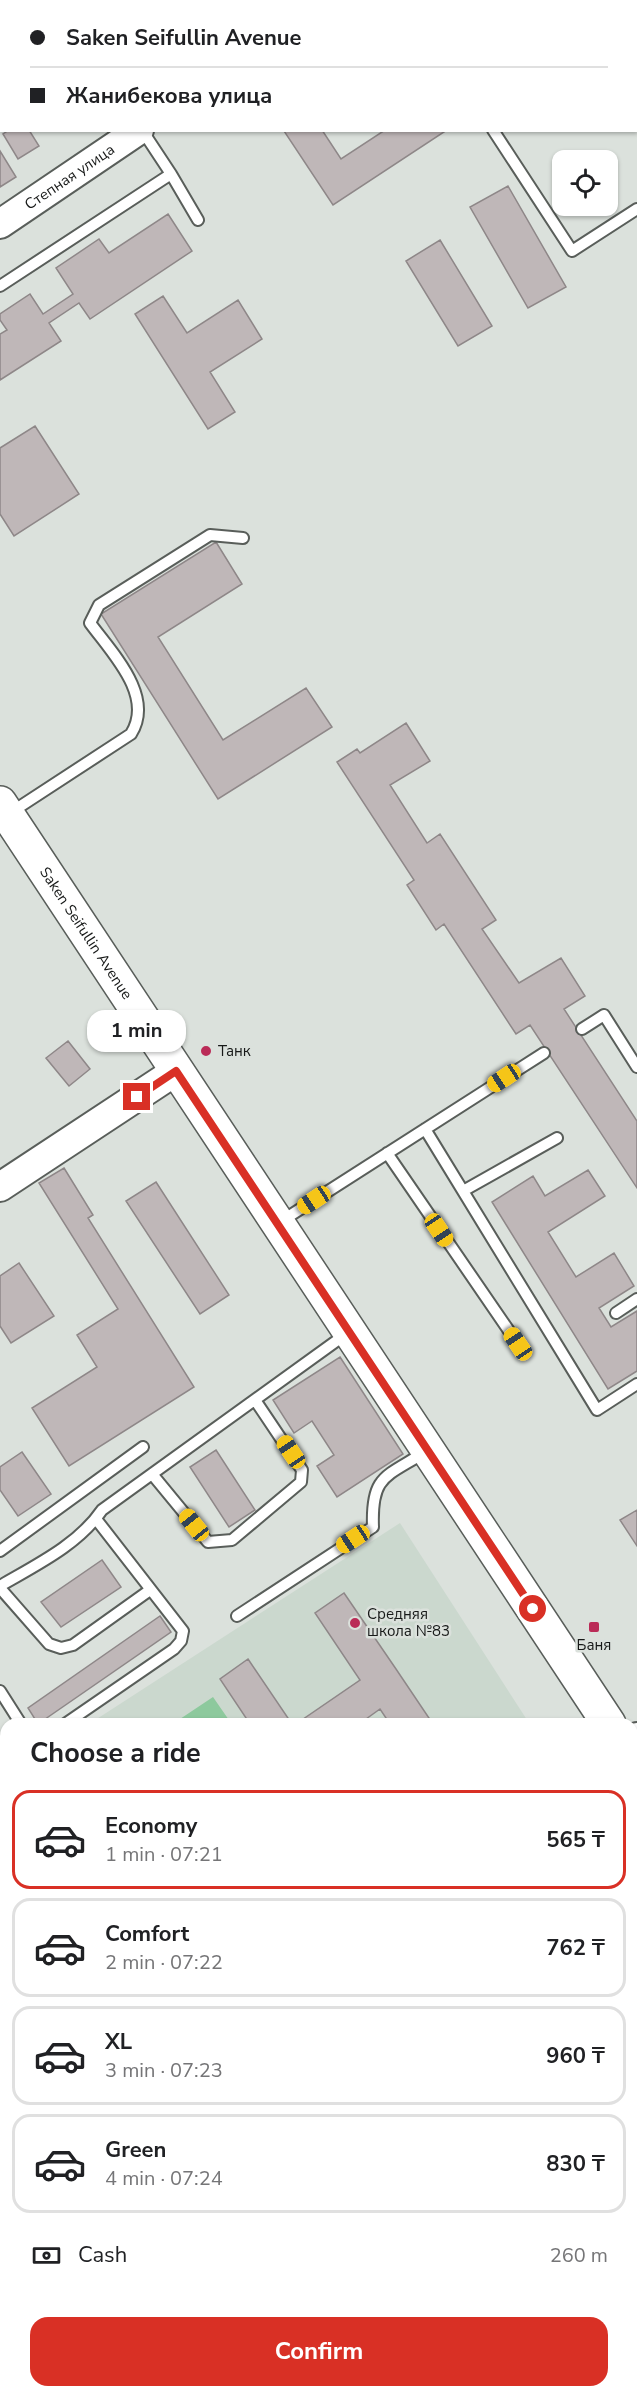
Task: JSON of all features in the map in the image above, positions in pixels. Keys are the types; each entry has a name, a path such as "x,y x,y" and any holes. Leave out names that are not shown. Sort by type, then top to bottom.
{"main road":[{"name":"Saken Seifullin Avenue","path":"4,808 605,1718"}],"street":[{"name":"Степная улица","path":"0,224 138,132"},
{"path":"0,1187 176,1071"}],"lane":[{"path":"142,132 198,220"},
{"path":"494,132 572,251 637,209"},
{"path":"0,286 171,174"},
{"path":"4,808 131,734 138,722 138,698 125,671 90,623 99,605 210,535 243,538"},
{"path":"582,1029 604,1015 637,1067"},
{"path":"277,1224 544,1053"},
{"path":"424,1129 597,1410 637,1384"},
{"path":"463,1191 557,1138"},
{"path":"387,1153 518,1344"},
{"path":"616,1313 637,1299"},
{"path":"150,1590 73,1645 61,1648 49,1644 0,1587 49,1558 89,1528 102,1510 349,1332"},
{"path":"152,1474 208,1542 232,1540 301,1482 302,1470 255,1400"},
{"path":"0,1551 143,1447"},
{"path":"237,1616 373,1527 372,1503 380,1481 428,1450"},
{"path":"75,1718 174,1649 181,1641 183,1631 96,1519"},
{"path":"0,1691 17,1718"}],"shaded area":[{"name":"Средняя школа №83","path":"400,1523 526,1718 98,1718"}],"green space":[{"path":"213,1697 228,1718 182,1718"}],"building":[{"path":"30,132 39,146 18,159 3,134"},
{"path":"285,132 323,132 341,159 382,132 444,132 333,205"},
{"path":"0,151 16,177 0,187"},
{"path":"508,186 566,287 528,308 470,207"},
{"path":"168,214 192,251 90,319 79,303 49,323 61,341 0,380 0,334 7,330 0,320 0,314 30,294 43,314 73,294 56,268 99,239 109,253"},
{"path":"440,240 492,326 458,346 406,261"},
{"path":"163,296 187,333 238,300 262,339 210,372 235,412 208,429 135,314"},
{"path":"35,426 79,494 14,536 0,514 0,448"},
{"path":"216,542 242,584 158,637 223,740 306,688 332,727 218,799 101,614"},
{"path":"406,723 430,761 390,785 427,843 440,834 496,920 482,929 519,983 561,958 585,996 564,1009 637,1121 637,1188 530,1025 516,1034 444,924 436,930 407,885 414,880 337,762 357,749 360,753"},
{"path":"68,1041 90,1069 69,1086 46,1058"},
{"path":"64,1168 93,1215 88,1218 194,1387 69,1466 32,1408 97,1367 77,1335 118,1309 39,1183"},
{"path":"588,1170 605,1196 548,1232 576,1277 614,1253 634,1286 599,1308 611,1327 637,1311 637,1371 608,1389 492,1202 533,1176 545,1196"},
{"path":"156,1182 229,1295 200,1314 126,1201"},
{"path":"19,1263 54,1316 11,1343 0,1326 0,1276"},
{"path":"340,1357 403,1454 337,1497 317,1466 334,1455 312,1421 294,1433 273,1400"},
{"path":"216,1450 255,1510 229,1527 190,1467"},
{"path":"22,1452 51,1494 18,1516 0,1490 0,1467"},
{"path":"637,1510 637,1546 620,1520"},
{"path":"102,1560 121,1587 61,1627 41,1602"},
{"path":"344,1593 429,1718 386,1718 380,1709 367,1718 305,1718 360,1680 315,1613"},
{"path":"160,1616 171,1632 47,1718 34,1718 28,1708"},
{"path":"248,1659 288,1718 246,1718 220,1679"}],"place":[{"name":"Танк","path":"206,1051"},
{"name":"Средняя школа №83","path":"355,1623"},
{"name":"Баня","path":"594,1627"}],"route":[{"path":"137,1097 176,1071 533,1609"}]}
